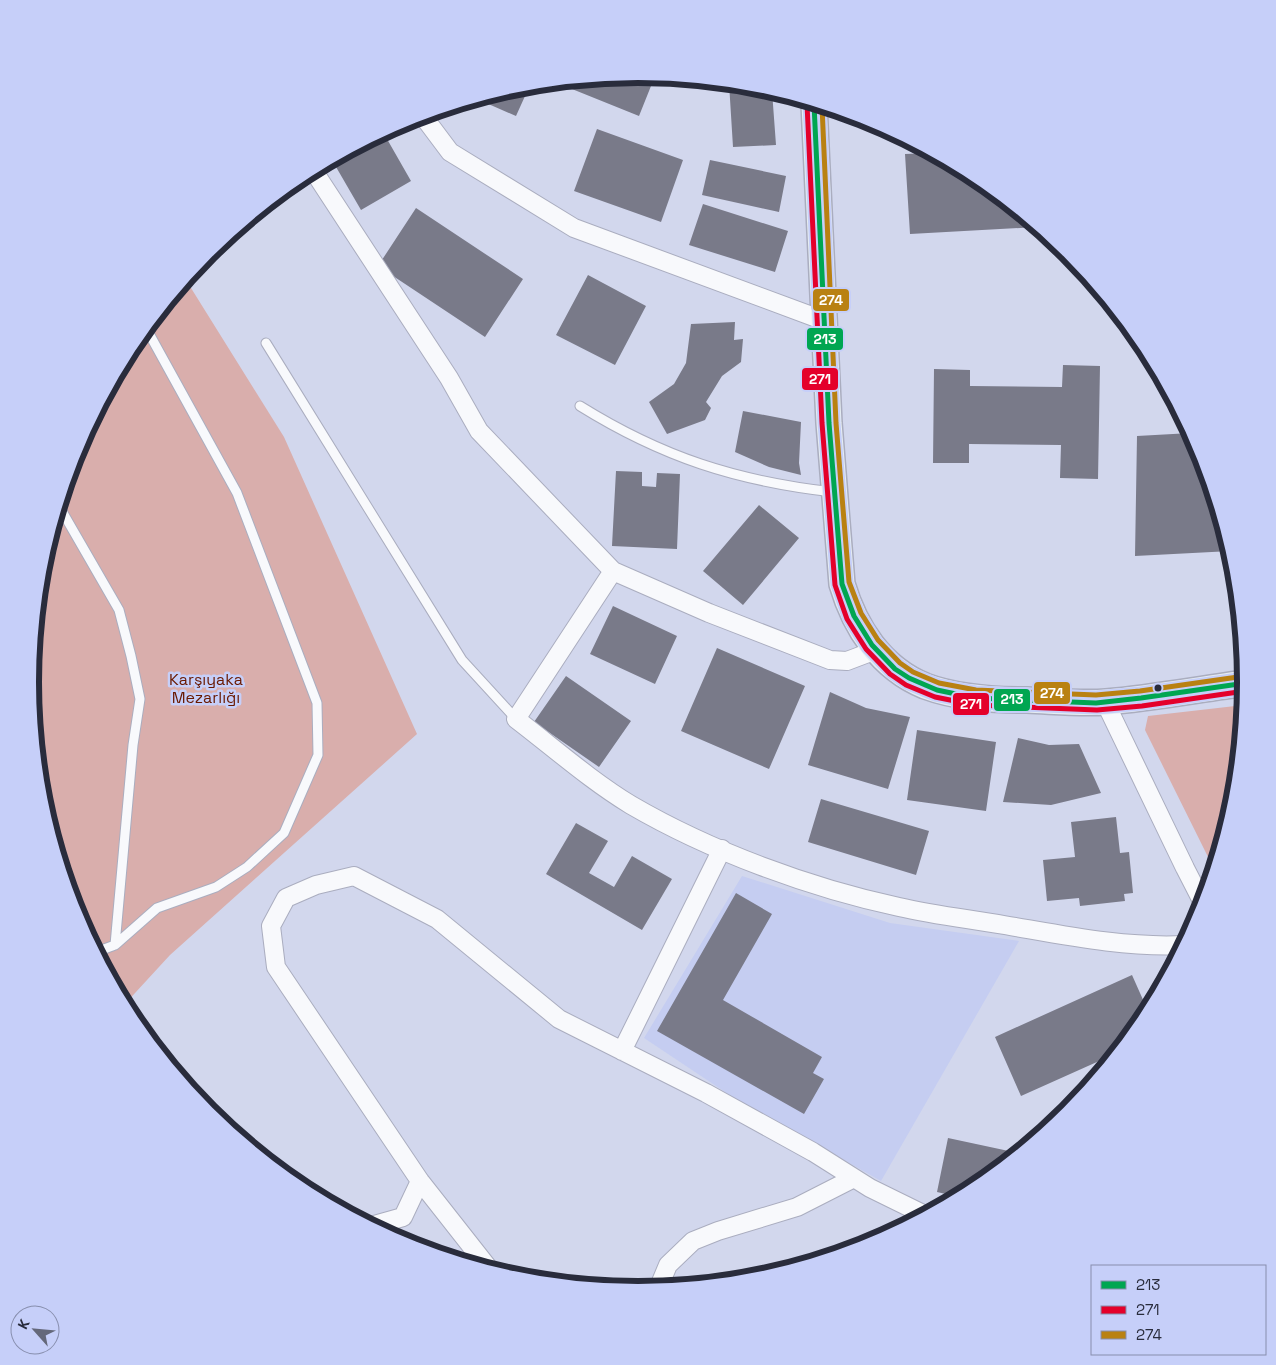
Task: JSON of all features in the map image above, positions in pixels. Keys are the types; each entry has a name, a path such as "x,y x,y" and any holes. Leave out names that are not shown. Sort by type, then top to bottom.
{"main road":[{"path":"814,110 829,423 842,584 848,604 860,630 876,650 896,669 925,686 963,696 1000,700 1105,702 1237,684"}],"street":[{"path":"427,122 450,152 574,228 824,321"},
{"path":"317,177 449,378 479,430 612,571 709,614 830,660 847,661 876,650"},
{"path":"612,571 516,719 591,777 630,804 676,830 799,880 843,894 900,908 1076,937 1164,946 1176,945"},
{"path":"1105,702 1184,868 1199,893"},
{"path":"622,1051 722,849"},
{"path":"481,1261 420,1181 276,967 271,926 286,898 316,885 354,876 437,919 559,1019 706,1094 813,1152 870,1188 918,1212"},
{"path":"660,1281 668,1265 693,1241 718,1231 797,1207 854,1178"},
{"path":"380,1223 403,1217 420,1181"}],"lane":[{"path":"102,950 115,945 157,908 216,887 247,867 284,834 318,755 317,703 237,493 150,336"},
{"path":"266,343 462,660 516,719"},
{"path":"580,406 623,431 685,460 765,482 836,492"},
{"path":"63,514 119,610 140,700 133,745 115,945"}],"shaded area":[{"path":"742,876 890,923 1019,941 881,1181 734,1098 644,1038"}],"green space":[{"name":"Karşıyaka Mezarlığı","path":"189,285 284,437 417,734 170,955 130,999 101,948 84,912 59,838 50,799 40,722 40,643 50,566 59,527 84,453 119,383 140,350"},
{"path":"1236,706 1232,761 1226,799 1210,860 1145,730 1148,716"}],"building":[{"path":"652,84 639,116 568,87"},
{"path":"729,90 773,99 776,145 733,147"},
{"path":"526,94 516,116 487,103"},
{"path":"597,129 683,160 661,222 574,191"},
{"path":"387,139 411,181 361,210 335,166"},
{"path":"919,153 938,164 971,184 1028,228 910,234 905,154"},
{"path":"710,160 786,176 779,212 702,195"},
{"path":"703,204 788,231 775,272 689,245"},
{"path":"416,208 523,279 485,337 378,266"},
{"path":"588,275 646,306 615,365 556,335"},
{"path":"735,322 734,340 743,339 741,362 722,376 706,402 711,408 705,420 667,434 649,402 674,384 686,363 691,324"},
{"path":"1063,365 1100,366 1098,479 1060,478 1061,445 969,444 969,463 933,463 934,369 970,370 970,386 1062,387"},
{"path":"743,411 801,422 799,463 801,475 769,467 735,452"},
{"path":"1183,433 1205,490 1223,551 1135,556 1137,436"},
{"path":"616,471 642,472 642,486 656,487 657,473 680,474 677,549 612,546"},
{"path":"759,505 799,538 743,605 703,571"},
{"path":"613,606 677,636 655,684 590,654"},
{"path":"717,648 805,686 769,769 681,731"},
{"path":"566,676 631,721 599,767 534,722"},
{"path":"830,692 866,708 910,717 888,789 808,765"},
{"path":"917,730 996,742 986,811 907,800"},
{"path":"1018,738 1049,745 1079,744 1101,793 1051,805 1003,802"},
{"path":"821,799 929,831 916,875 808,842"},
{"path":"1116,817 1120,853 1129,852 1133,893 1124,894 1125,901 1080,906 1079,898 1047,901 1043,860 1075,857 1071,822"},
{"path":"576,823 608,841 589,873 614,887 632,856 672,879 642,930 546,874"},
{"path":"736,893 772,914 723,1000 822,1057 813,1073 824,1079 804,1114 657,1031"},
{"path":"1132,975 1144,1002 1104,1059 1021,1096 995,1037"},
{"path":"948,1138 1011,1151 971,1181 949,1195 937,1192"}],"transit line":[{"name":"271","path":"807,108 822,423 835,585 847,619 866,649 890,674 906,685 935,697 975,705 1097,710 1142,706 1237,692"},
{"name":"213","path":"814,110 829,423 842,584 854,616 872,645 895,669 909,678 937,690 975,698 1096,703 1237,684"},
{"name":"274","path":"822,112 836,423 849,582 861,613 878,640 900,663 913,672 939,683 976,690 1096,695 1140,691 1237,677"}]}
